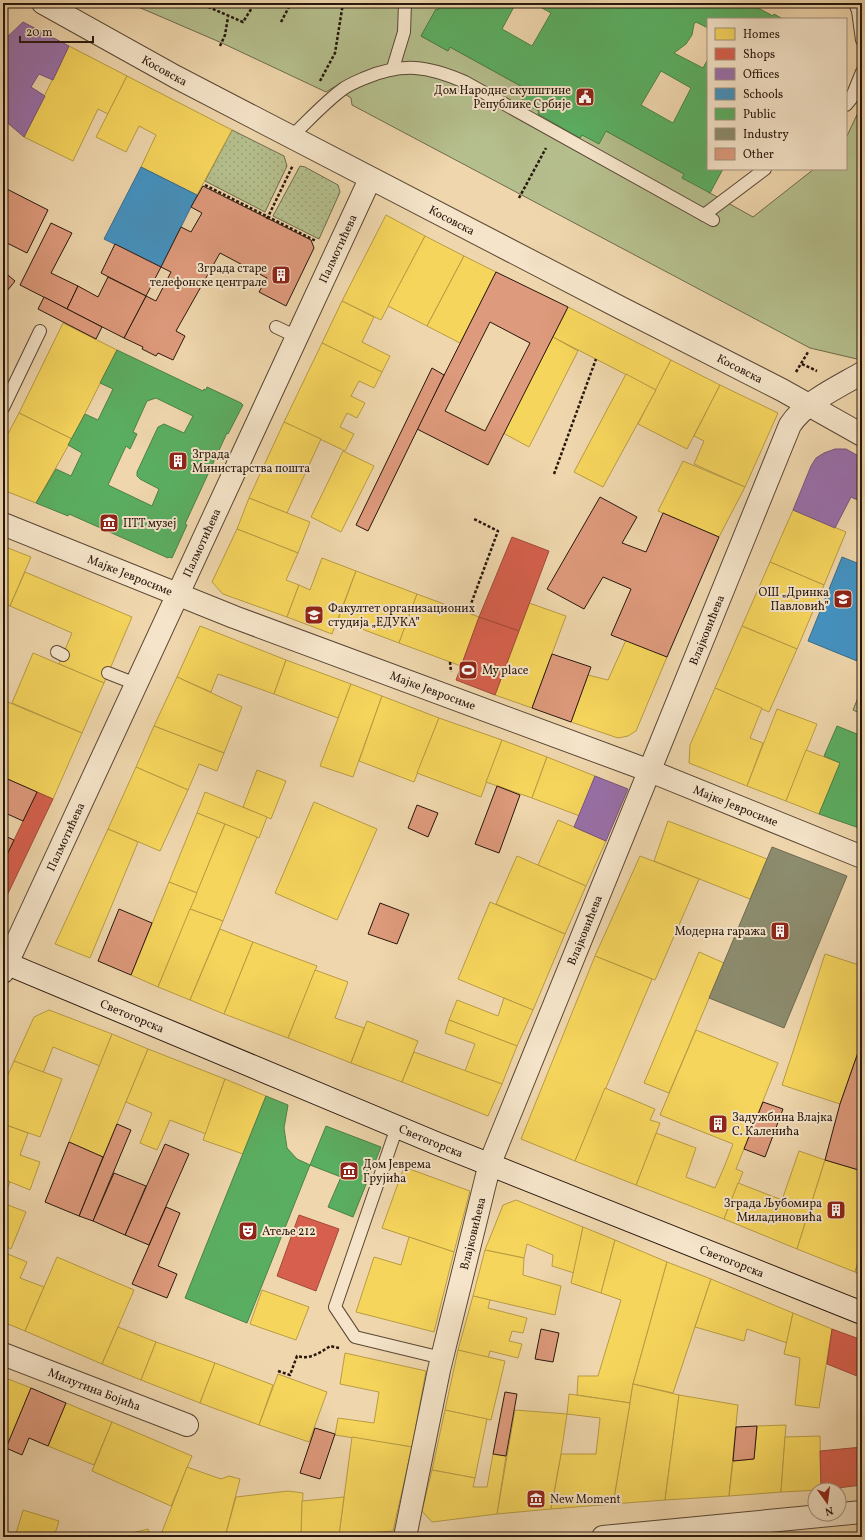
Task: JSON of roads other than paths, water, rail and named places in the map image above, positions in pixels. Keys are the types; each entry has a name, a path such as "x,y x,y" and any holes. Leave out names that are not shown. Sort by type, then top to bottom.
{"street":[{"name":"Косовска","path":"43,3 176,77 370,179 782,390 862,435"},
{"name":"Палмотићева","path":"4,966 370,179"},
{"name":"Влајковићева","path":"405,1537 442,1358 490,1163 790,425 795,418 810,406 862,373"},
{"name":"Мајке Јевросиме","path":"3,524 178,594 650,771 862,858"},
{"name":"Светогорска","path":"4,966 330,1097 397,1127 862,1313"},
{"name":"Милутина Бојића","path":"3,1354 187,1425"},
{"path":"603,1537 862,1512"}],"lane":[{"path":"393,68 404,32 405,3"},
{"path":"855,3 858,11 862,40"},
{"path":"298,140 345,88 377,73 393,68 412,67 432,69 450,76 555,132 708,218 764,170"},
{"path":"847,104 851,100 862,72"},
{"path":"276,327 297,337"},
{"path":"3,408 40,331"},
{"path":"108,673 136,684"},
{"path":"397,1127 335,1306 355,1336 442,1358"}],"place":[{"name":"Дом Народне скупштине Републике Србије","path":"585,97"},
{"name":"Зграда старе телефонске централе","path":"281,275"},
{"name":"Зграда Министарства пошта","path":"178,461"},
{"name":"ПТТ музеј","path":"109,523"},
{"name":"ОШ „Дринка Павловић”","path":"843,599"},
{"name":"Факултет организационих студија „ЕДУКА”","path":"314,615"},
{"name":"My place","path":"468,670"},
{"name":"Модерна гаража","path":"780,931"},
{"name":"Задужбина Влајка С. Каленића","path":"718,1124"},
{"name":"Дом Јеврема Грујића","path":"349,1171"},
{"name":"Зграда Љубомира Миладиновића","path":"836,1210"},
{"name":"Атеље 212","path":"248,1231"},
{"name":"New Moment","path":"536,1499"}]}
